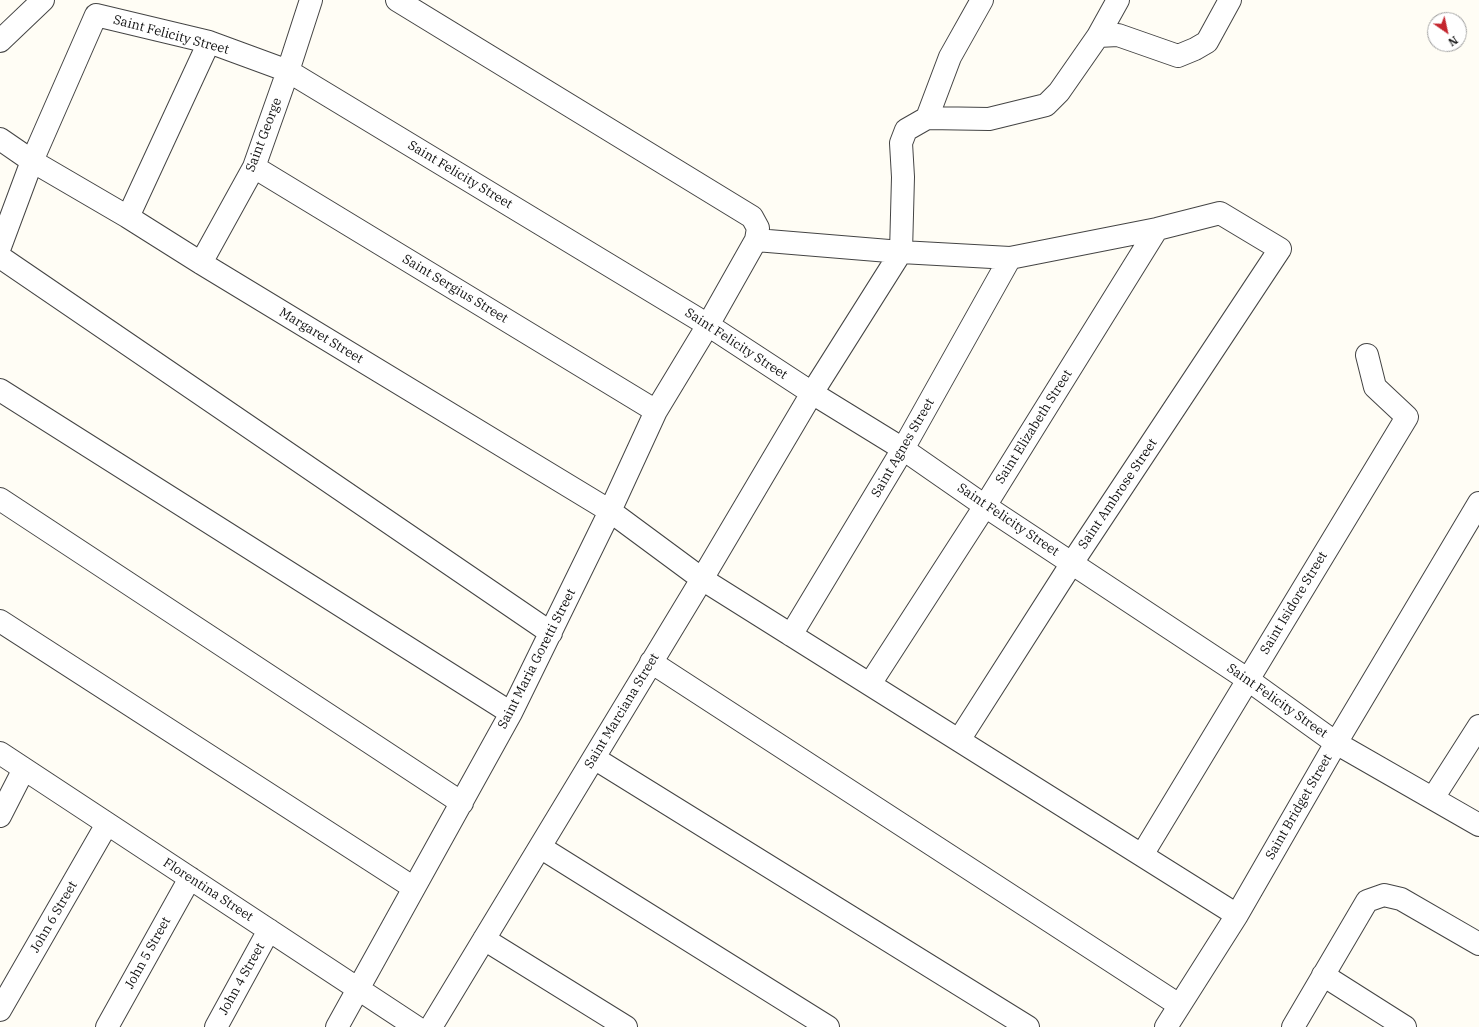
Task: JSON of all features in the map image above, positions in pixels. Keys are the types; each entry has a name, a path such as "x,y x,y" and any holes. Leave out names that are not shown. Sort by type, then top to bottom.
{"street":[{"path":"0,41 43,0"},
{"name":"Saint George","path":"201,263 254,167 311,0"},
{"path":"397,0 752,217 758,228 756,240 901,252 1010,258 1157,229"},
{"path":"927,118 950,57 982,0"},
{"path":"901,252 903,177 901,143 906,130 927,118 989,119 1046,105 1059,92 1098,36 1118,0"},
{"path":"1098,36 1118,35 1178,56 1207,42 1230,0"},
{"name":"Saint Felicity Street","path":"0,247 32,161 99,7 209,42 288,71 708,325 812,394 903,449 985,506 1247,679 1336,743 1479,825"},
{"path":"128,217 209,42"},
{"name":"Margaret Street","path":"0,140 32,161 128,217 201,263 610,511 702,579 1237,915"},
{"name":"Saint Sergius Street","path":"254,167 656,411"},
{"name":"Saint Ambrose Street","path":"959,740 1072,563 1280,250 1220,213 1157,229"},
{"name":"Saint Elizabeth Street","path":"870,684 985,506 1157,229"},
{"name":"Saint Maria Goretti Street","path":"337,1027 511,713 610,511 656,411 708,325 756,240"},
{"name":"Saint Marciana Street","path":"431,1027 812,394 901,252"},
{"path":"0,257 551,633"},
{"name":"Saint Agnes Street","path":"791,635 903,449 1010,258"},
{"name":"Saint Isidore Street","path":"1142,855 1247,679 1407,417 1375,387 1367,355"},
{"path":"0,390 511,713"},
{"path":"0,499 462,803"},
{"name":"Saint Bridget Street","path":"1166,1027 1237,915 1336,743 1479,503"},
{"path":"0,621 414,888"},
{"path":"651,662 1179,1005"},
{"path":"1433,798 1479,726"},
{"name":"Florentina Street","path":"0,753 416,1027"},
{"path":"594,758 1028,1027"},
{"path":"0,816 24,769"},
{"name":"John 6 Street","path":"0,1010 107,824"},
{"path":"540,847 828,1027"},
{"name":"John 5 Street","path":"107,1027 190,878"},
{"path":"1293,1027 1367,901 1384,895 1401,899 1479,944"},
{"name":"John 4 Street","path":"216,1027 269,930"},
{"path":"484,939 626,1027"},
{"path":"1323,975 1405,1027"}]}
